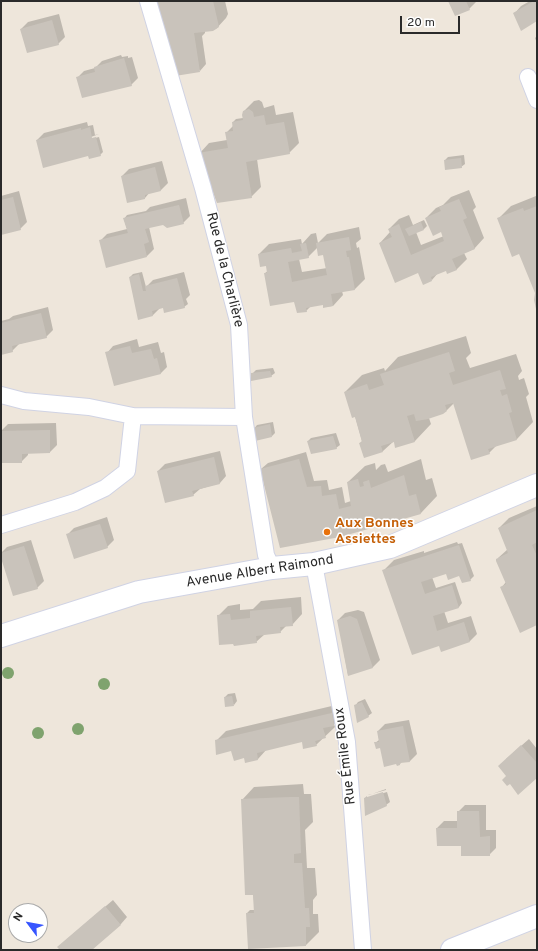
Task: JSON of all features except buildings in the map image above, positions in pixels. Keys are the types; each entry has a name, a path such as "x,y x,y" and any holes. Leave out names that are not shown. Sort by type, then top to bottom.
{"street":[{"name":"Rue de la Charlière","path":"148,1 203,188 239,325 244,417 266,555 272,568"},
{"path":"528,77 537,100"},
{"path":"1,395 24,402 89,407 133,416 244,417"},
{"path":"1,525 75,502 105,488 127,471 133,416"},
{"name":"Avenue Albert Raimond","path":"1,636 139,592 272,568 314,564 390,547 537,485"},
{"name":"Rue Émile Roux","path":"314,564 347,742 363,950"},
{"path":"452,950 537,916"}],"place":[{"name":"Aux Bonnes Assiettes","path":"327,532"}]}
